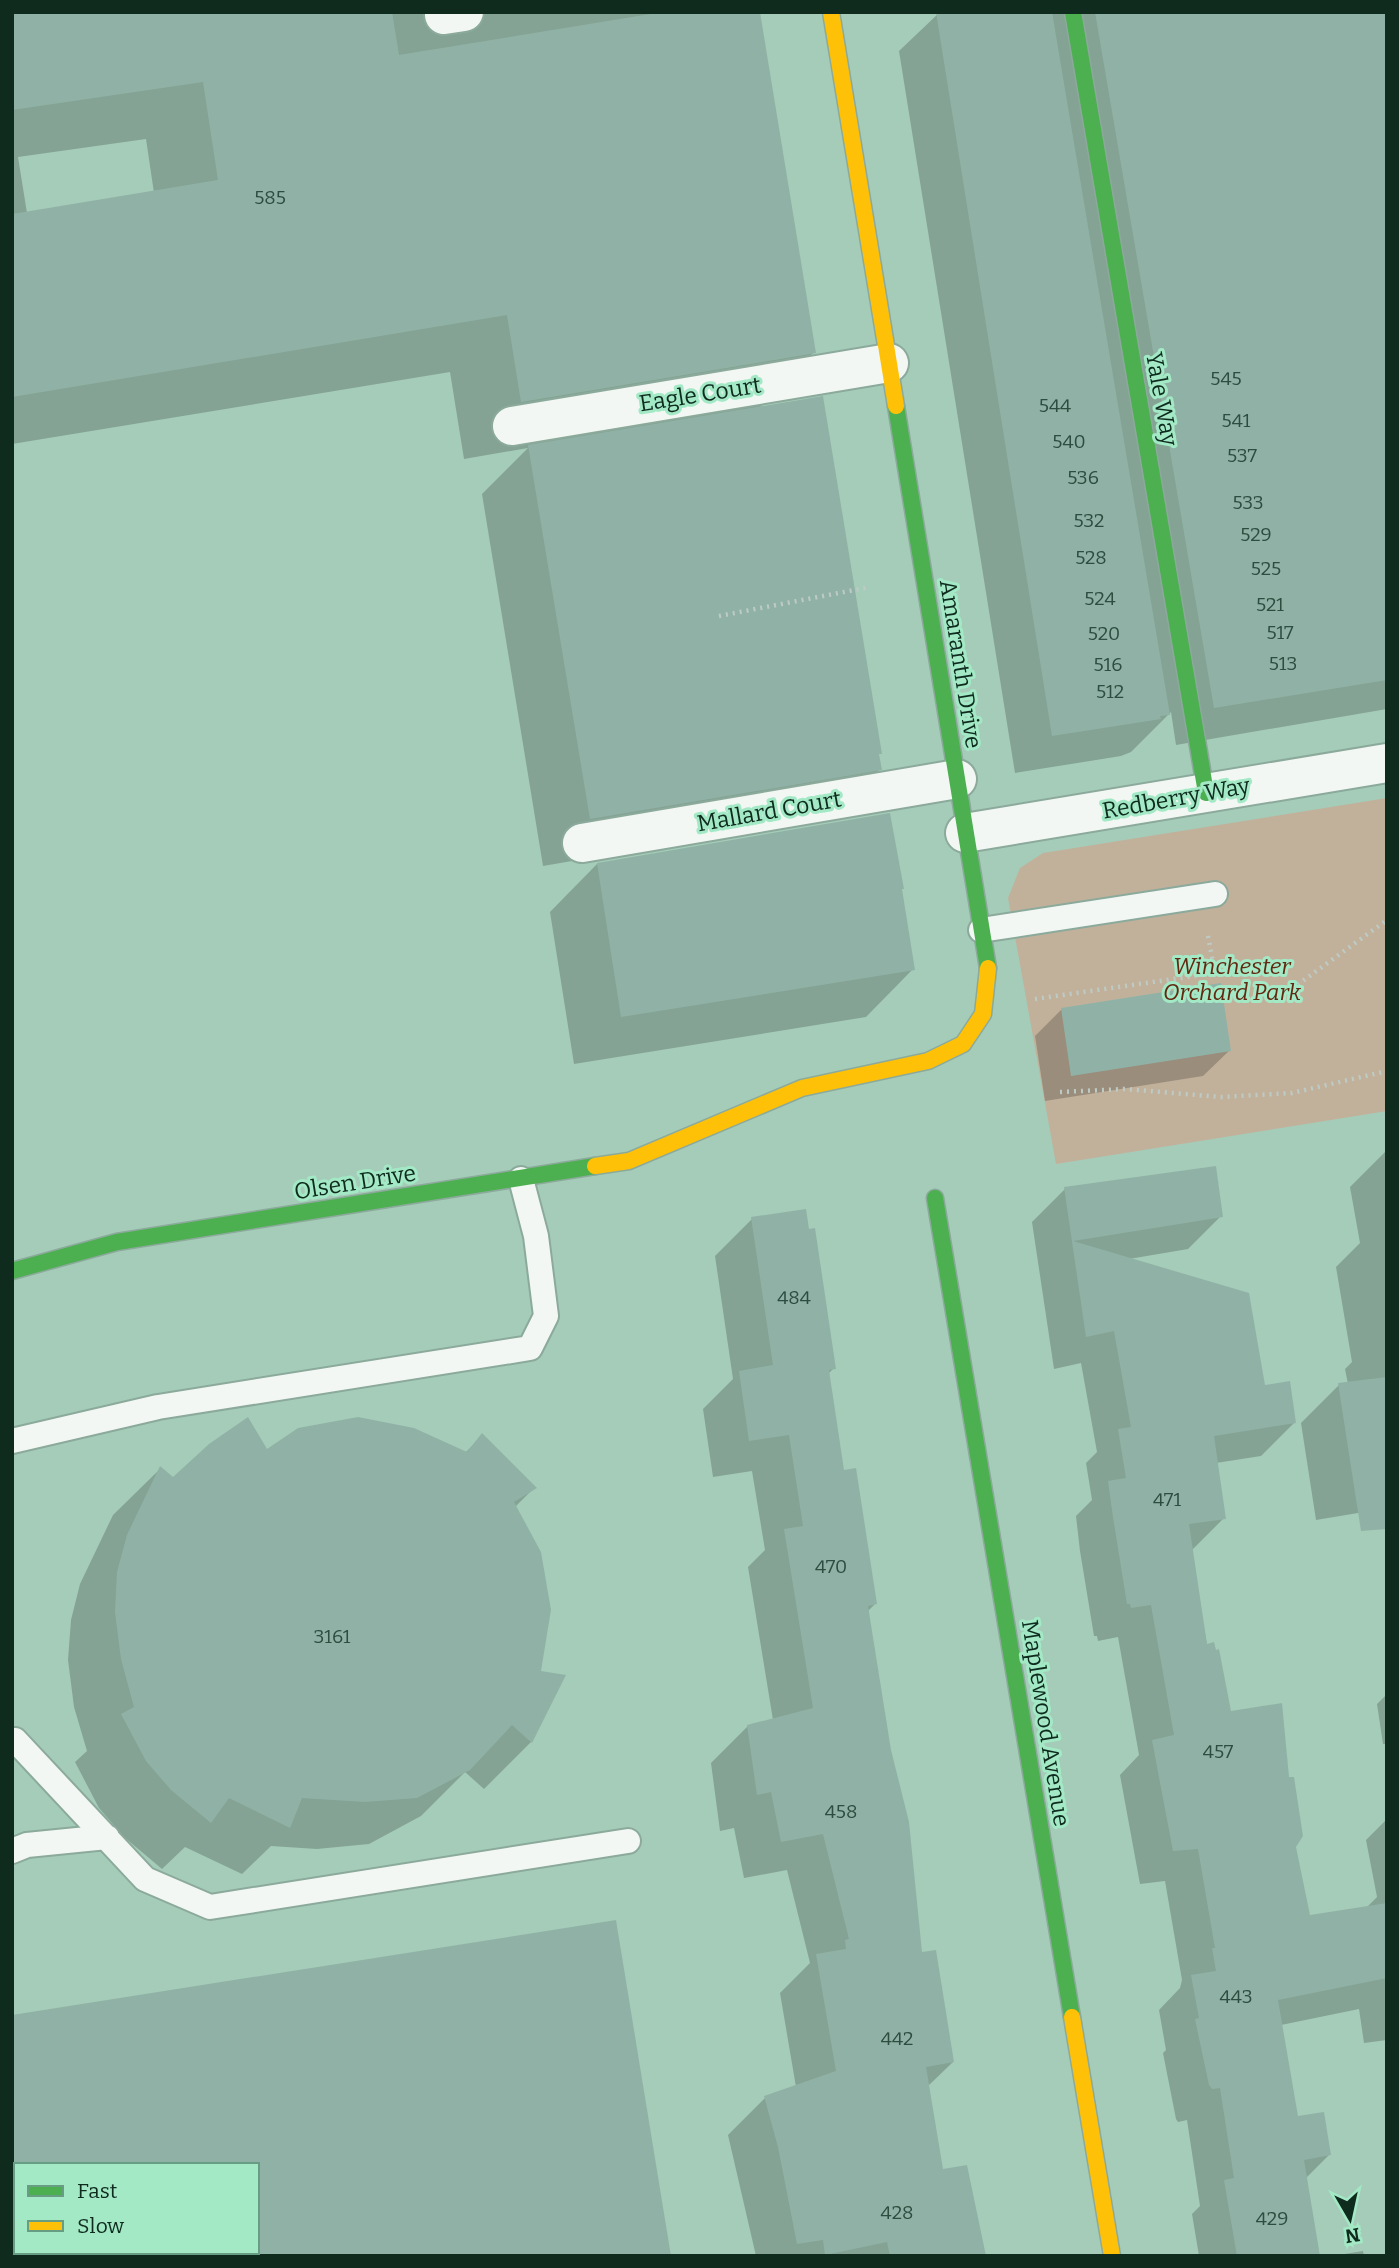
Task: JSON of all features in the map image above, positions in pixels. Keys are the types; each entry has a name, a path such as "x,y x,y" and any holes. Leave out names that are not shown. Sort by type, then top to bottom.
{"street":[{"name":"Amaranth Drive","path":"701,1129 802,1088 928,1061 963,1044 983,1014 989,977 831,12"},
{"name":"Yale Way","path":"1073,12 1206,793"},
{"name":"Eagle Court","path":"512,426 889,363"},
{"name":"Redberry Way","path":"965,833 1387,762"},
{"name":"Mallard Court","path":"582,843 957,779"},
{"name":"Olsen Drive","path":"12,1271 117,1242 629,1161 701,1129"},
{"name":"Maplewood Avenue","path":"935,1198 1112,2256"}],"lane":[{"path":"981,930 1215,894"},
{"path":"12,1441 158,1407 530,1348 546,1316 536,1236 521,1179"},
{"path":"13,1735 145,1879 210,1907 628,1841"},
{"path":"12,1851 27,1844 107,1838"}],"path":[{"path":"719,616 870,587"},
{"path":"1275,1001 1387,920"},
{"path":"1026,999 1045,999 1242,969"},
{"path":"1060,1092 1125,1089 1221,1097 1292,1093 1387,1071"}],"green space":[{"name":"Winchester Orchard Park","path":"1387,798 1387,1111 1056,1164 1008,898 1020,868 1043,853"}],"building":[{"path":"12,12 392,12 399,55 663,12 760,12 816,353 521,402 507,315 12,397 12,214 218,180 203,82 12,110"},
{"path":"936,12 1052,12 1170,715 1160,716 1161,719 1052,736"},
{"path":"1095,12 1387,12 1387,680 1214,708"},
{"path":"823,396 882,754 879,754 882,770 590,819 528,445"},
{"path":"890,813 915,970 621,1017 597,863"},
{"path":"1221,983 1231,1051 1071,1076 1061,1008"},
{"path":"1216,1166 1223,1217 1073,1241 1249,1293 1265,1385 1290,1381 1296,1423 1214,1436 1226,1519 1189,1524 1207,1644 1214,1642 1216,1650 1219,1649 1231,1711 1282,1703 1289,1777 1294,1777 1303,1836 1296,1847 1310,1915 1387,1903 1387,1978 1278,2000 1298,2116 1324,2112 1331,2155 1304,2160 1320,2256 1237,2256 1224,2180 1234,2178 1220,2088 1212,2089 1209,2085 1195,2019 1199,2018 1191,1975 1216,1971 1212,1948 1215,1948 1198,1849 1173,1851 1152,1740 1174,1735 1151,1605 1131,1608 1130,1604 1127,1604 1108,1481 1126,1478 1118,1429 1131,1427 1114,1331 1086,1337 1064,1187"},
{"path":"806,1209 809,1229 815,1228 836,1369 829,1370 844,1470 856,1468 877,1604 868,1606 891,1750 909,1822 922,1952 936,1950 954,2062 926,2067 943,2169 967,2165 986,2256 890,2256 887,2242 825,2255 823,2240 797,2244 778,2147 764,2096 836,2071 816,1954 846,1949 845,1940 849,1939 823,1834 781,1842 771,1792 757,1795 747,1725 813,1708 784,1529 803,1526 789,1435 749,1441 739,1371 773,1365 751,1217"},
{"path":"1387,1377 1387,1529 1361,1531 1338,1383"},
{"path":"248,1417 267,1449 298,1428 358,1417 414,1428 467,1452 482,1433 537,1488 514,1502 541,1552 551,1610 541,1671 566,1675 532,1743 512,1725 470,1770 417,1798 365,1802 302,1798 290,1828 229,1798 211,1823 171,1790 146,1761 121,1714 134,1707 121,1659 115,1612 117,1572 127,1535 160,1466 173,1477 209,1444"},
{"path":"616,1920 671,2256 257,2256 259,2163 12,2165 12,2015"}],"traffic: fast":[{"path":"1073,12 1206,793"},
{"path":"896,406 988,968"},
{"path":"12,1271 117,1242 595,1166"},
{"path":"935,1198 1072,2017"}],"traffic: slow":[{"path":"831,12 896,406"},
{"path":"595,1166 629,1161 802,1088 928,1061 963,1044 983,1014 988,968"},
{"path":"1072,2017 1112,2256"}]}
